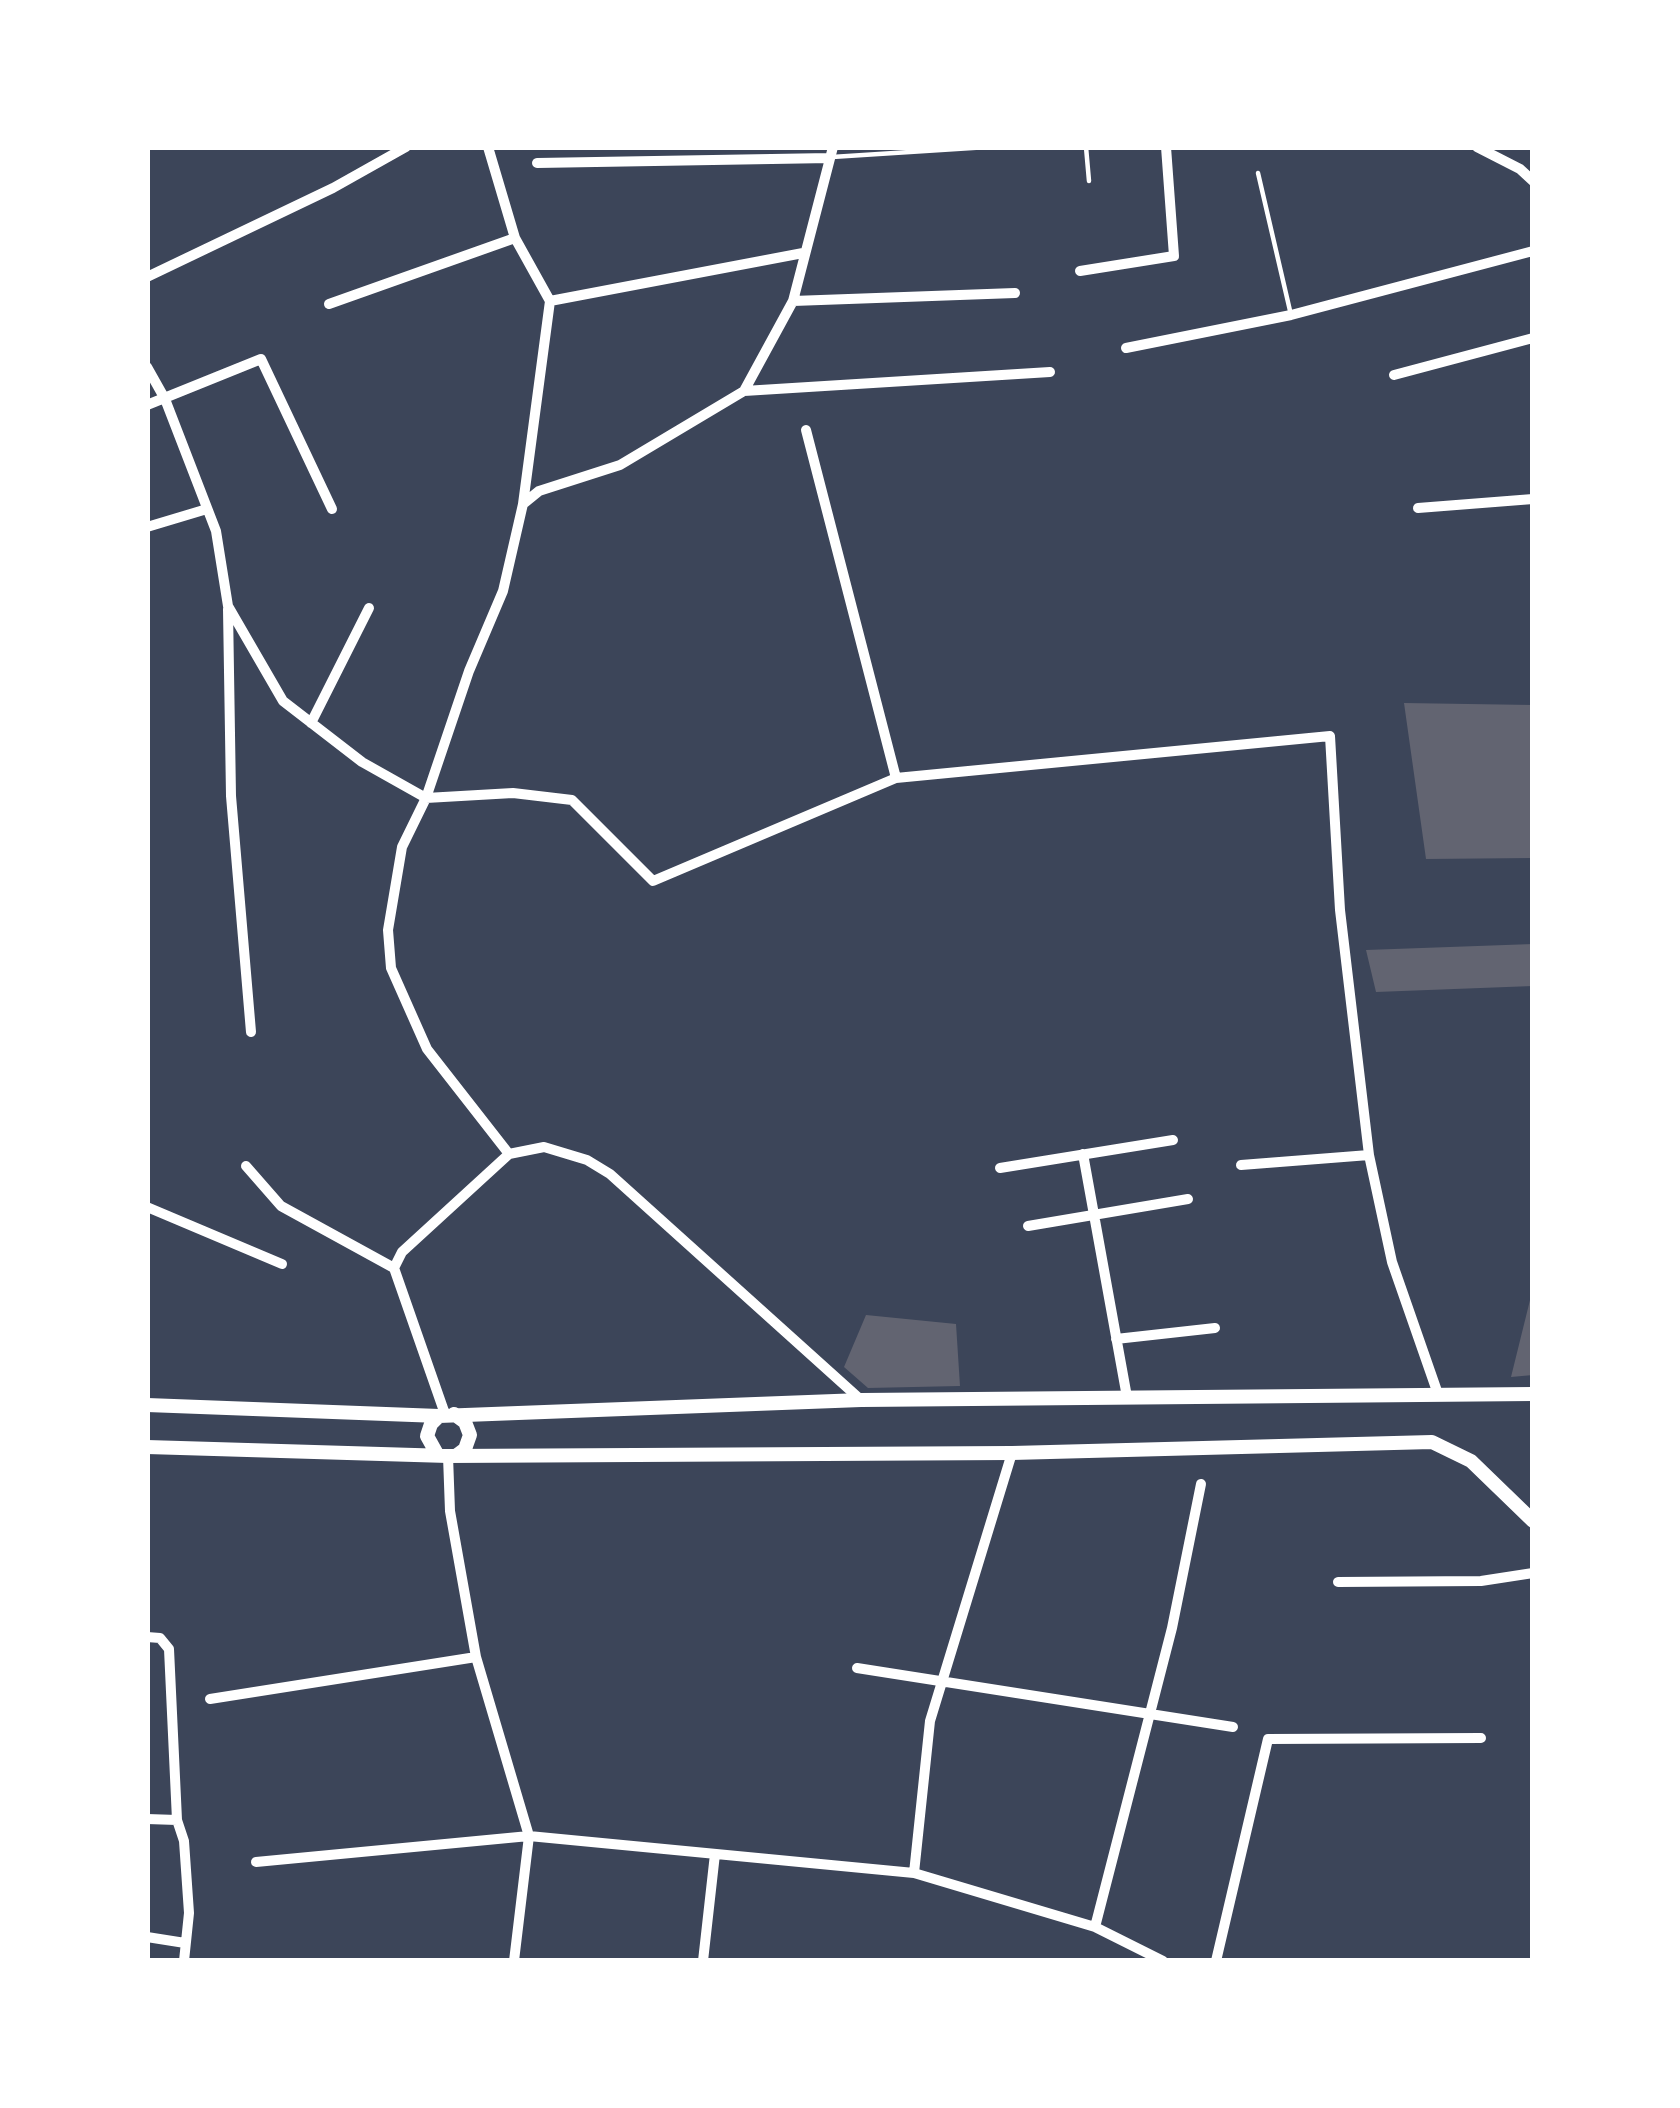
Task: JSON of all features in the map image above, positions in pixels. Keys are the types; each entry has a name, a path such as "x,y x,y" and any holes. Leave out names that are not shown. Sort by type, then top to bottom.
{"street":[{"path":"147,277 333,188 406,147"},
{"path":"488,147 515,238 550,301 523,503 503,591 469,671 426,798 402,848 388,929 391,968 427,1049 509,1154"},
{"path":"1080,271 1174,256 1166,147"},
{"path":"1477,147 1533,181"},
{"path":"537,163 831,152 793,301 744,391"},
{"path":"329,304 515,238"},
{"path":"1126,348 1291,315 1533,251"},
{"path":"550,301 803,253"},
{"path":"793,301 1015,293"},
{"path":"1394,375 1533,338"},
{"path":"147,405 261,359 332,509"},
{"path":"147,368 165,399 216,531 228,606 231,796 251,1032"},
{"path":"523,503 539,491 620,465 744,391 1050,372"},
{"path":"806,430 896,778"},
{"path":"1418,508 1533,499"},
{"path":"147,526 207,509"},
{"path":"228,606 283,701 362,762 426,798 513,793 572,800 653,881 896,778 1330,736 1340,910 1370,1155 1392,1262 1438,1394"},
{"path":"311,723 369,608"},
{"path":"1000,1168 1173,1140"},
{"path":"394,1268 402,1252 509,1154 544,1147 587,1160 610,1174 861,1400"},
{"path":"1083,1154 1127,1397"},
{"path":"1241,1165 1370,1155"},
{"path":"246,1166 281,1206 394,1268 446,1415"},
{"path":"1028,1226 1188,1199"},
{"path":"147,1207 282,1264"},
{"path":"1116,1339 1215,1328"},
{"path":"147,1405 446,1415 861,1400 1533,1394"},
{"path":"446,1415 465,1422 470,1436 465,1449 448,1455"},
{"path":"446,1415 431,1424 428,1436 448,1455 450,1511 476,1657 529,1836 514,1961"},
{"path":"147,1447 448,1455 1012,1453 1432,1442 1471,1461 1533,1521"},
{"path":"914,1873 930,1721 1012,1453"},
{"path":"1095,1927 1172,1628 1201,1484"},
{"path":"1338,1582 1481,1581 1533,1573"},
{"path":"147,1636 166,1642 177,1820 184,1841 189,1913 184,1961"},
{"path":"210,1699 476,1657"},
{"path":"856,1669 1233,1727"},
{"path":"1216,1961 1268,1739 1481,1738"},
{"path":"147,1819 177,1820"},
{"path":"256,1862 529,1836 914,1873 1095,1927 1163,1961"},
{"path":"703,1961 715,1854"},
{"path":"147,1936 185,1942"}],"lane":[{"path":"831,152 988,147"},
{"path":"1087,147 1089,181"},
{"path":"1258,173 1291,315"}],"shaded area":[{"path":"147,147 1533,147 1533,1961 147,1961"}],"building":[{"path":"1404,703 1533,705 1533,858 1426,859"},
{"path":"1533,944 1533,986 1376,992 1366,950"},
{"path":"1531,1296 1533,1375 1511,1377"},
{"path":"866,1315 956,1324 960,1386 868,1388 844,1367"}]}
